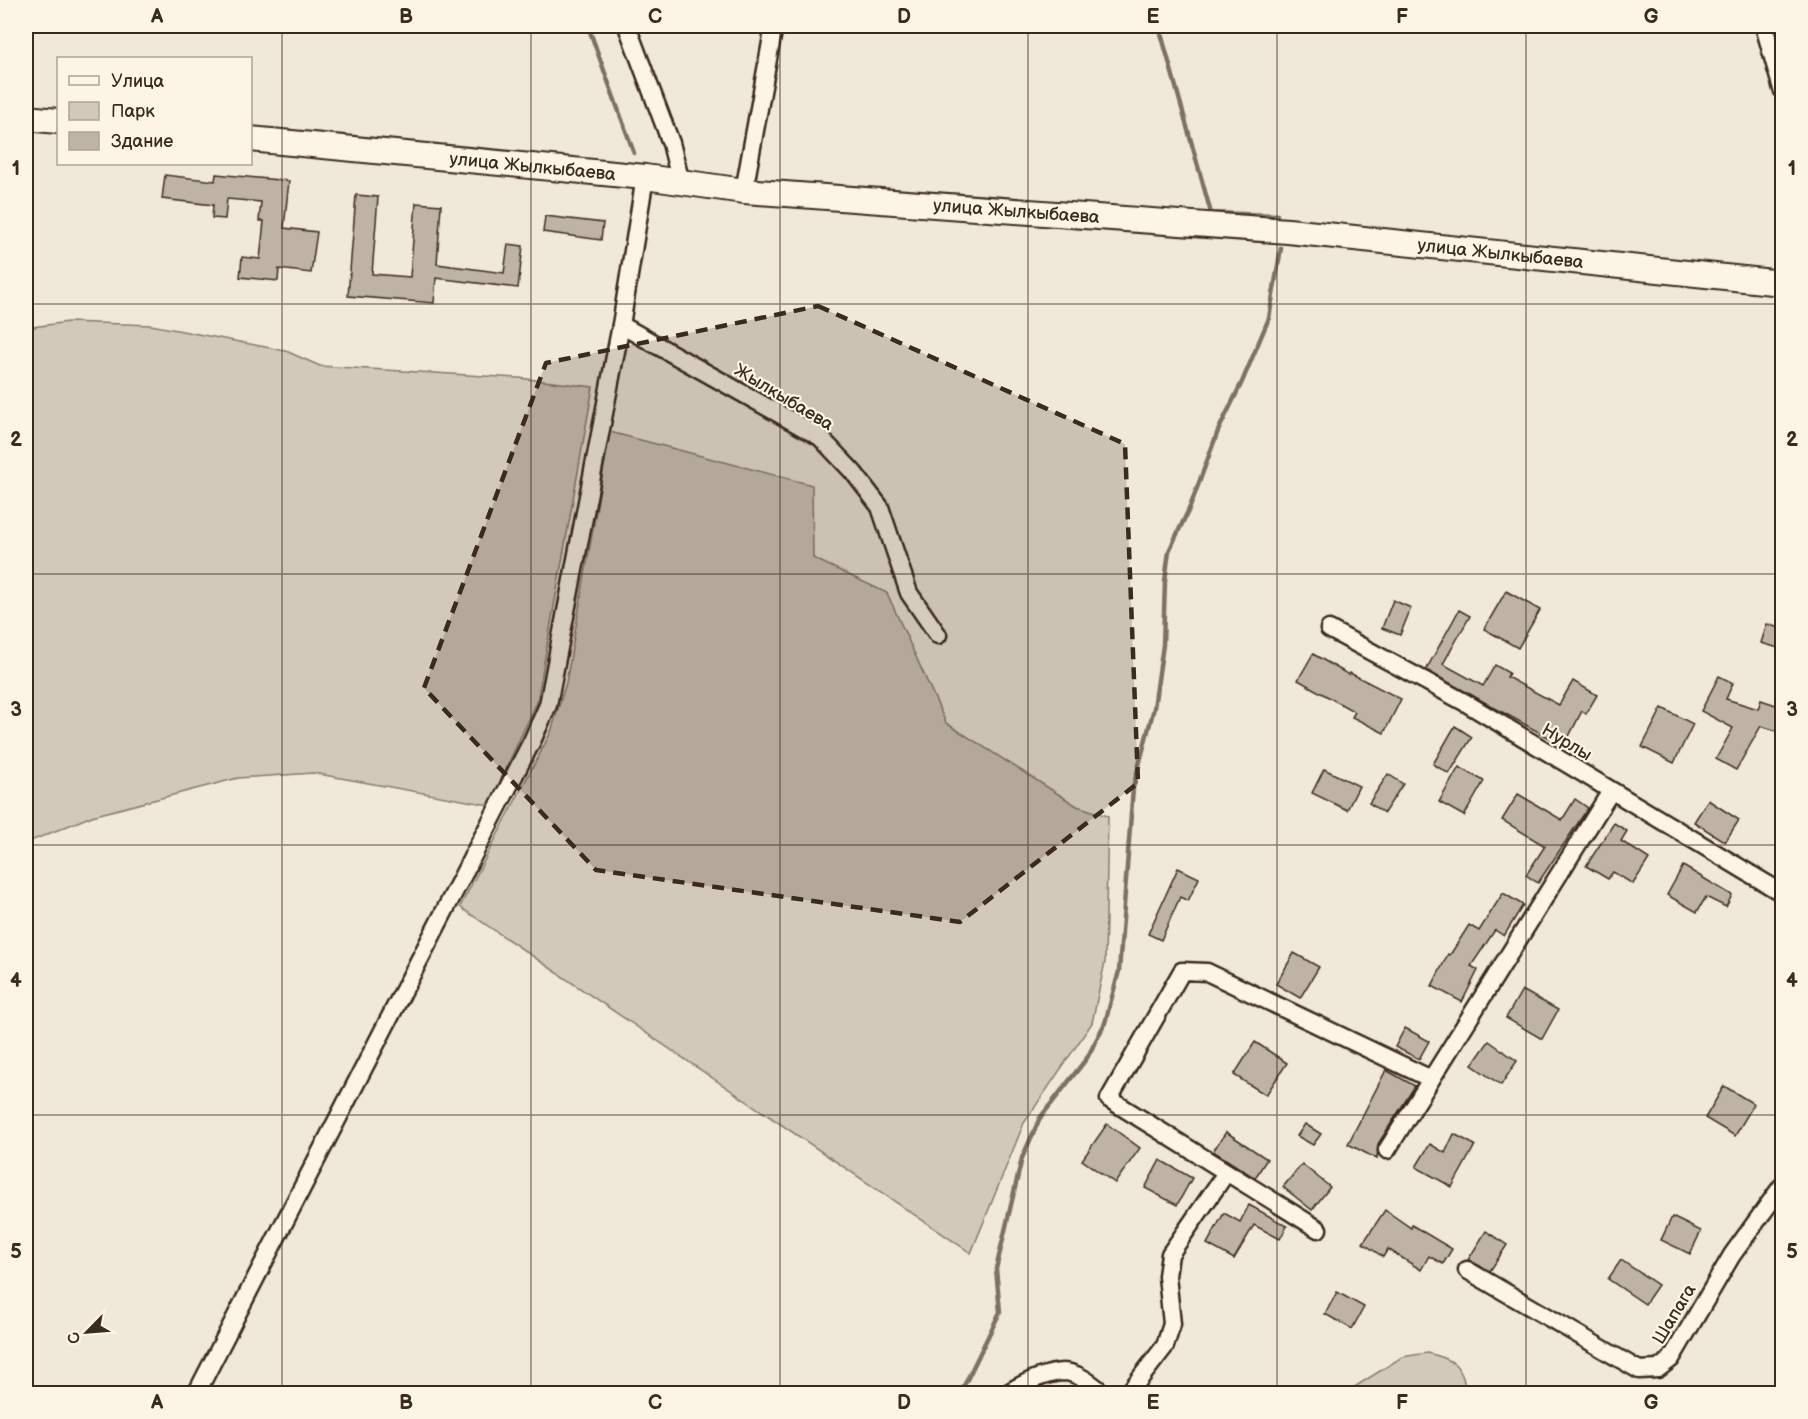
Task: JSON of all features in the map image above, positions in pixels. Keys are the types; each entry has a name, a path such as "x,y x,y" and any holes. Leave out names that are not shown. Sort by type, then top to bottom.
{"main road":[{"path":"26,118 57,121"},
{"name":"улица Жылкыбаева","path":"252,139 645,177 744,191 1288,231 1782,283"}],"street":[{"path":"627,26 670,143 681,183"},
{"path":"744,191 774,26"},
{"path":"1764,26 1782,89"},
{"path":"196,1394 532,741 548,705 621,325 645,177"},
{"name":"Жылкыбаева","path":"621,325 820,437 854,473 880,507 909,593 938,635"},
{"name":"Нурлы","path":"1329,629 1466,704 1782,893"},
{"path":"1387,1150 1611,791"},
{"path":"1318,1229 1109,1099 1182,971 1208,972 1431,1078"},
{"path":"1128,1394 1165,1346 1172,1324 1167,1276 1170,1254 1226,1173"},
{"name":"Шапага","path":"1467,1270 1639,1370 1658,1369 1671,1359 1732,1256 1782,1186"},
{"path":"1006,1394 1038,1378 1065,1372 1087,1380 1104,1394"}],"highlighted area":[{"path":"818,306 1125,444 1138,783 960,922 596,870 424,688 546,363"}],"green space":[{"path":"68,322 151,325 286,351 320,366 519,378 593,387 537,702 489,805 313,773 238,778 92,816 26,843 26,328"},
{"path":"610,432 812,485 813,558 887,593 946,723 1077,806 1108,816 1105,962 1092,1023 1024,1123 971,1253 460,907 551,732 566,683"},
{"path":"1427,1353 1444,1358 1456,1365 1465,1383 1466,1393 1345,1393 1402,1357"}],"building":[{"path":"216,174 289,181 284,228 317,232 311,273 279,269 278,281 240,277 242,257 260,259 264,221 259,221 261,202 227,199 225,219 212,218 213,205 162,199 165,175 215,181"},
{"path":"356,195 378,197 372,274 410,277 416,203 441,205 437,264 504,273 508,244 523,246 518,288 436,278 434,303 348,296"},
{"path":"545,216 603,223 601,240 543,232"},
{"path":"1506,591 1540,610 1518,648 1484,629"},
{"path":"1393,600 1411,608 1400,635 1382,628"},
{"path":"1459,610 1470,616 1443,664 1483,686 1495,665 1509,673 1507,677 1559,705 1573,681 1597,695 1586,714 1582,711 1564,746 1426,670"},
{"path":"1767,624 1782,629 1782,649 1761,643"},
{"path":"1313,654 1349,675 1350,673 1401,699 1384,733 1352,717 1355,712 1298,680"},
{"path":"1719,676 1733,683 1726,699 1758,709 1761,700 1782,707 1777,731 1761,726 1736,770 1716,759 1733,728 1701,711"},
{"path":"1662,708 1693,724 1674,763 1642,747"},
{"path":"1455,726 1472,737 1449,774 1433,764"},
{"path":"1459,767 1484,781 1464,816 1439,802"},
{"path":"1324,769 1359,786 1347,810 1312,793"},
{"path":"1388,774 1403,784 1384,813 1369,803"},
{"path":"1518,794 1562,820 1575,799 1588,808 1538,883 1526,875 1545,846 1502,820"},
{"path":"1708,800 1739,820 1725,842 1694,822"},
{"path":"1614,823 1627,831 1621,841 1649,859 1633,884 1613,872 1608,879 1586,866"},
{"path":"1683,866 1732,895 1726,907 1706,897 1697,912 1667,895"},
{"path":"1178,868 1199,878 1188,901 1180,897 1161,940 1148,934"},
{"path":"1503,893 1523,905 1504,936 1495,930 1471,966 1478,970 1462,1002 1432,986 1448,954 1450,955 1469,925 1479,931"},
{"path":"1294,953 1319,967 1300,998 1276,984"},
{"path":"1522,990 1558,1010 1542,1039 1506,1018"},
{"path":"1405,1028 1429,1041 1419,1059 1395,1047"},
{"path":"1489,1041 1517,1061 1501,1085 1472,1065"},
{"path":"1255,1042 1287,1063 1266,1095 1234,1075"},
{"path":"1386,1070 1415,1086 1378,1144 1377,1159 1348,1144"},
{"path":"1724,1086 1754,1104 1735,1136 1705,1118"},
{"path":"1107,1124 1140,1148 1115,1183 1082,1160"},
{"path":"1305,1124 1321,1134 1313,1145 1297,1136"},
{"path":"1226,1132 1267,1159 1255,1178 1213,1151"},
{"path":"1454,1134 1475,1145 1452,1187 1416,1167 1430,1144 1445,1153"},
{"path":"1160,1160 1192,1178 1177,1205 1145,1188"},
{"path":"1302,1164 1330,1187 1312,1210 1283,1187"},
{"path":"1249,1205 1287,1226 1280,1239 1254,1225 1234,1259 1207,1244 1224,1213 1240,1222"},
{"path":"1385,1210 1411,1228 1412,1225 1452,1249 1443,1264 1429,1256 1421,1270 1388,1249 1383,1257 1363,1243"},
{"path":"1672,1217 1701,1231 1690,1254 1661,1240"},
{"path":"1486,1231 1507,1245 1490,1271 1468,1260"},
{"path":"1621,1260 1658,1285 1645,1304 1608,1279"},
{"path":"1337,1292 1364,1307 1352,1329 1325,1314"}],"waterway":[{"path":"588,26 634,153"},
{"path":"1159,26 1211,213 1277,215"},
{"path":"960,1394 1000,1312 996,1269 1022,1158 1040,1118 1087,1058 1105,1023 1119,971 1133,788 1154,708 1163,645 1165,581 1169,551 1190,507 1218,431 1269,318 1281,248"}]}
